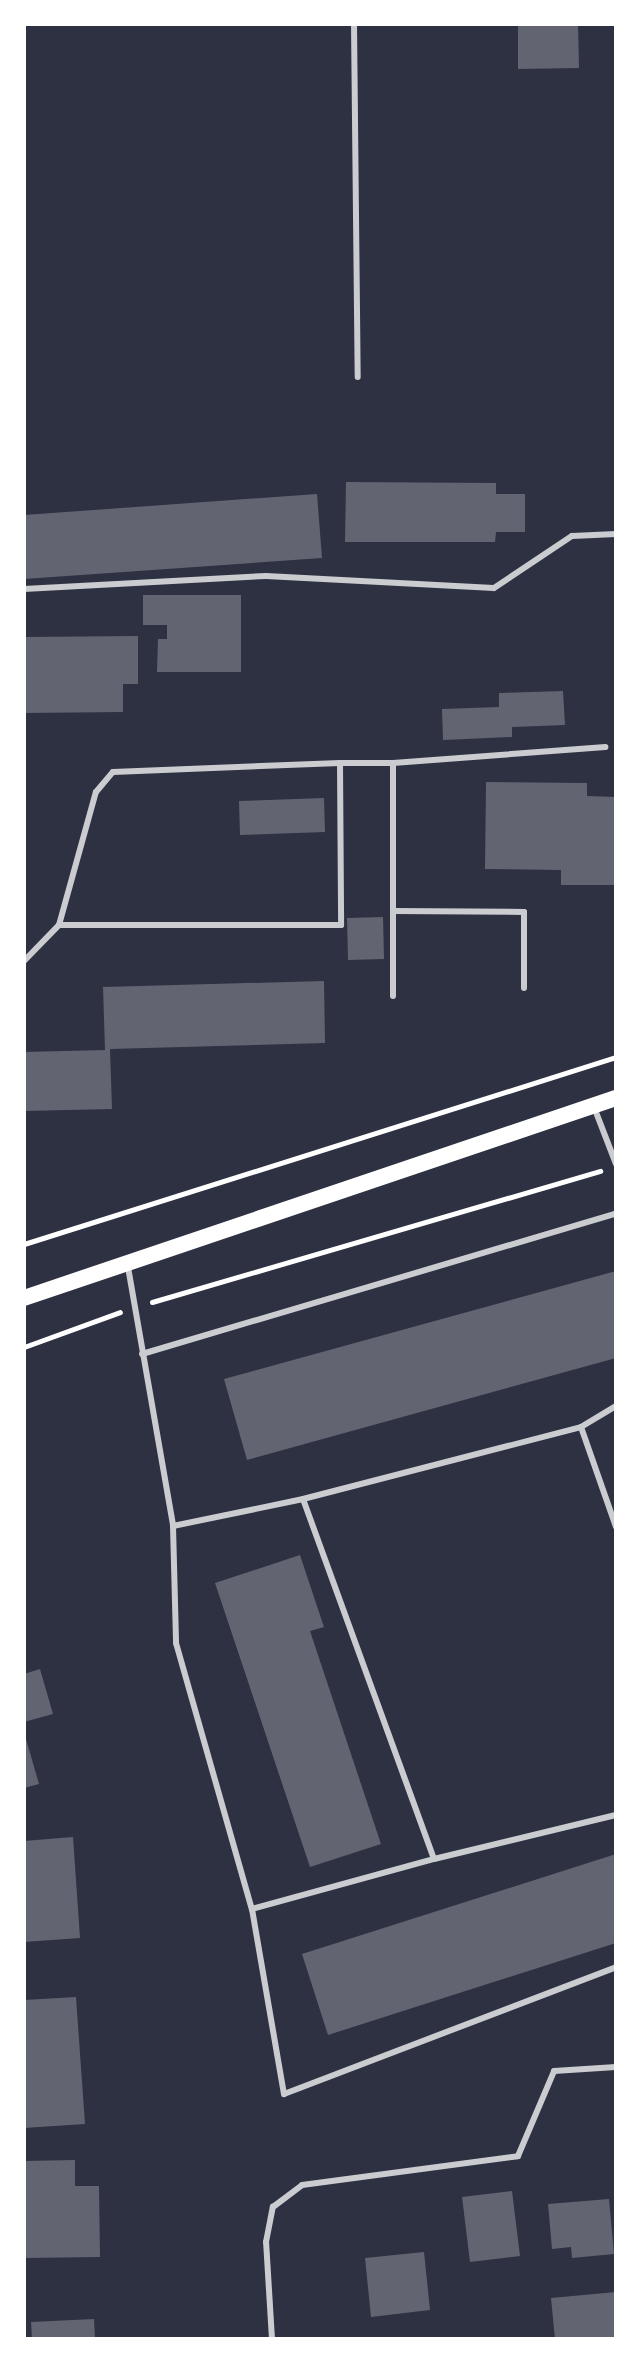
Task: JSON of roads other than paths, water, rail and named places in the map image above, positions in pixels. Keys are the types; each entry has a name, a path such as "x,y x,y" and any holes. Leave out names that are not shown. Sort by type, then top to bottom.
{"main road":[{"path":"24,1298 616,1098"}],"lane":[{"path":"354,24 358,377"},
{"path":"24,589 266,576 494,588 572,536 616,534"},
{"path":"24,961 59,925 96,792 113,772 393,763 605,747"},
{"path":"59,925 341,925 340,763"},
{"path":"393,763 393,996"},
{"path":"393,911 524,912 524,988"},
{"path":"594,1105 616,1165"},
{"path":"142,1354 616,1214"},
{"path":"127,1263 173,1526 176,1643 252,1909 284,2094 616,1967"},
{"path":"173,1526 303,1499 581,1427 616,1406"},
{"path":"581,1427 616,1527"},
{"path":"303,1499 434,1859"},
{"path":"252,1909 434,1859 616,1815"},
{"path":"272,2339 266,2242 273,2207 302,2185 518,2156 554,2071 616,2067"}]}
